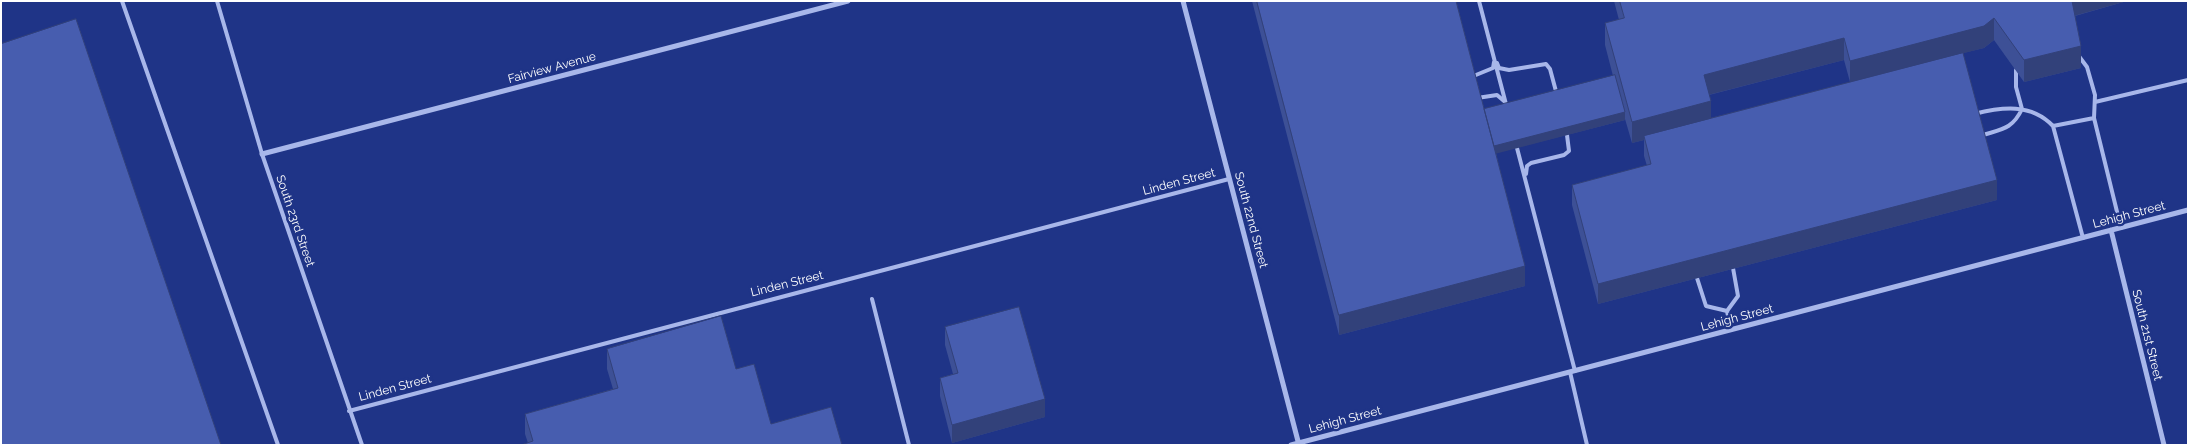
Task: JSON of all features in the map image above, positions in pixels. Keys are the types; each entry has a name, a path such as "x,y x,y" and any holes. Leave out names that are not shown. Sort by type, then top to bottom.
{"street":[{"name":"Fairview Avenue","path":"262,154 848,1"},
{"name":"South 22nd Street","path":"1183,1 1299,444"},
{"name":"Lehigh Street","path":"1291,445 2188,210"},
{"name":"South 21st Street","path":"2111,230 2164,445"}],"lane":[{"path":"122,1 278,445"},
{"name":"South 23rd Street","path":"218,1 262,154 362,445"},
{"path":"1479,1 1508,111"},
{"path":"2078,54 2087,67 2095,95 2094,118 2121,228"},
{"path":"1471,77 1493,68 1494,59"},
{"path":"1494,59 1499,68 1509,70 1546,64 1550,69 1558,98"},
{"path":"1973,139 2007,128 2017,120 2022,109 2016,87 2016,70"},
{"path":"2095,102 2188,80"},
{"path":"1477,98 1497,95 1502,98 1506,105"},
{"path":"1971,115 2007,108 2022,109 2038,114 2053,126 2083,238"},
{"path":"2053,126 2094,118"},
{"path":"1526,182 1526,171 1531,163 1564,155 1569,151 1567,135"},
{"path":"1517,148 1572,371 1587,445"},
{"name":"Linden Street","path":"350,411 1229,179"},
{"path":"1731,330 1727,310 1738,296 1733,268"},
{"path":"1698,278 1706,306 1727,310"},
{"path":"872,300 909,445"}],"building":[{"path":"1257,1 1456,1 1525,266 1339,315"},
{"path":"1620,1 2072,1 2081,46 2024,60 1994,18 1984,26 1850,61 1844,38 1704,75 1711,101 1632,122 1605,23 1624,18"},
{"path":"76,19 221,445 1,445 1,44"},
{"path":"1963,53 1997,180 1598,284 1572,185 1651,164 1644,136"},
{"path":"1615,75 1625,112 1494,146 1484,109"},
{"path":"1019,307 1045,399 952,425 940,378 958,373 945,327"},
{"path":"721,316 736,369 754,364 771,424 831,407 842,445 521,445 533,441 525,414 618,388 607,349"}]}
